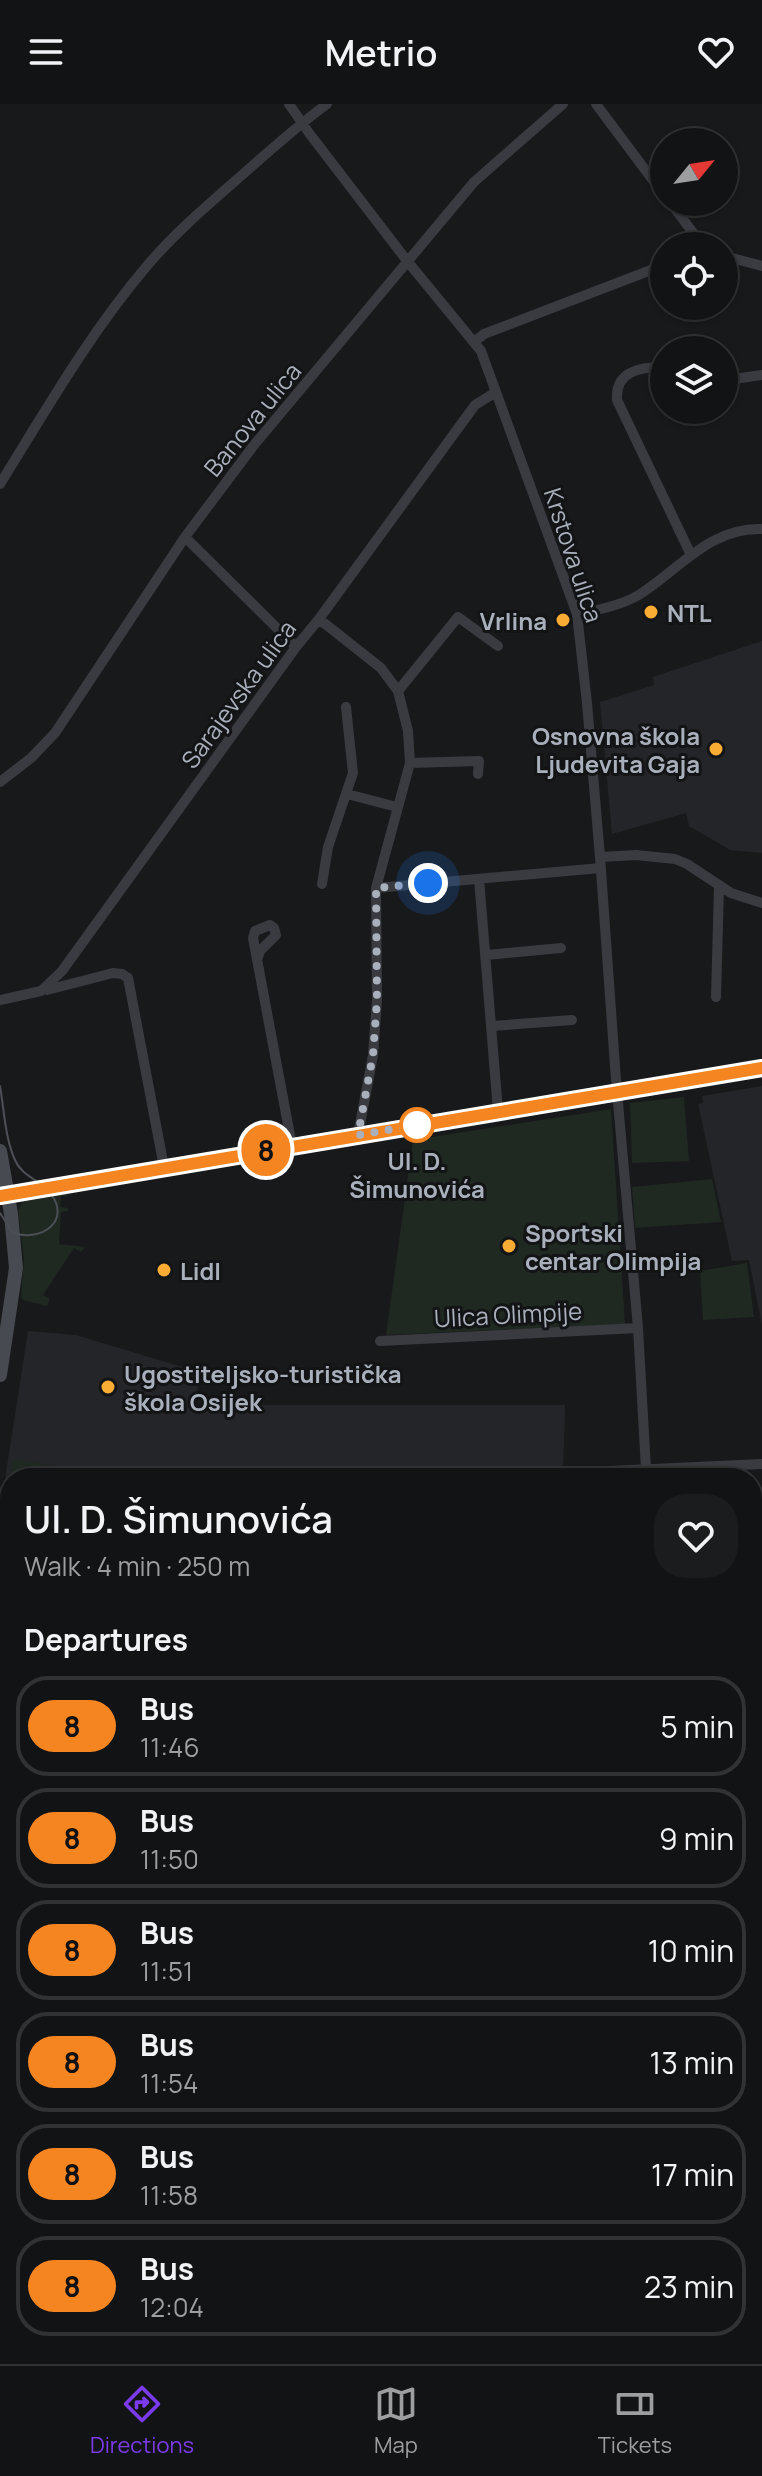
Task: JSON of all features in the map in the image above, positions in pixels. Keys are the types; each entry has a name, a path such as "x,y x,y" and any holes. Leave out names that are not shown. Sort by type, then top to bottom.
{"main road":[{"path":"0,1151 4,1196 15,1247 16,1275 0,1375"}],"street":[{"name":"Krstova ulica","path":"289,104 485,360 577,614 601,862 618,1092"},
{"path":"0,484 116,305 145,267 176,234 301,123 327,104"},
{"name":"Banova ulica","path":"0,782 31,758 55,733 185,537 254,445 474,182 563,104"},
{"path":"596,104 650,176"},
{"path":"738,258 759,262"},
{"path":"474,342 484,334 650,270"},
{"path":"650,367 622,378 616,390 617,400 691,555"},
{"path":"738,378 762,375"},
{"name":"Sarajevska ulica","path":"41,991 62,971 475,405 496,392"},
{"path":"577,614 634,598 717,538 735,531 762,529"},
{"path":"185,537 296,647"},
{"path":"398,691 458,617 498,646"},
{"path":"319,619 381,668 398,691 408,731 410,763 376,888 377,1000 373,1055 358,1135"},
{"path":"322,884 328,847 353,773 346,707"},
{"path":"410,763 479,761 478,774"},
{"path":"347,794 397,807"},
{"path":"376,888 479,879 636,855 675,859 719,887 762,903"},
{"path":"479,879 498,1111"},
{"path":"716,997 719,887"},
{"path":"487,955 561,948"},
{"path":"257,960 292,1146"},
{"path":"0,1000 113,973 125,976 130,982 164,1167"},
{"path":"492,1026 572,1020"},
{"path":"4,1196 762,1068"},
{"path":"618,1092 638,1328 646,1468"},
{"name":"Ulica Olimpije","path":"380,1341 638,1328"},
{"path":"669,1468 762,1464"}],"shaded area":[{"name":"Osnovna škola Ljudevita Gaja","path":"762,641 762,853 730,850 689,826 686,813 612,834 600,702 654,685 653,677"},
{"path":"762,1086 762,1325 749,1260 732,1261 698,1104 703,1103 702,1096"},
{"path":"684,1097 689,1161 632,1163 630,1103"},
{"name":"Sportski centar Olimpija","path":"611,1109 625,1324 386,1335 413,1140"},
{"path":"712,1179 721,1222 635,1228 632,1187"},
{"path":"63,1190 68,1196 61,1196 60,1207 68,1208 68,1211 61,1212 59,1244 85,1247 81,1252 74,1248 43,1295 50,1299 47,1306 21,1297 24,1259 18,1210 26,1195"},
{"path":"747,1263 754,1317 703,1320 700,1271"},
{"path":"28,1331 76,1335 199,1372 196,1405 565,1405 563,1468 7,1468"},
{"path":"13,1459 64,1468 12,1468"}],"tram line":[{"path":"0,1086 7,1133 15,1160 22,1171 51,1194 58,1213 55,1221 43,1232 24,1235 13,1233 0,1213"}],"bus line":[{"name":"8","path":"0,1196 762,1068"}],"place":[{"name":"NTL","path":"651,612"},
{"name":"Vrlina","path":"563,620"},
{"name":"Osnovna škola Ljudevita Gaja","path":"716,749"},
{"name":"Ul. D. Šimunovića","path":"417,1125"},
{"name":"Sportski centar Olimpija","path":"509,1246"},
{"name":"Lidl","path":"164,1270"},
{"name":"Ugostiteljsko-turistička škola Osijek","path":"108,1387"}],"route":[{"path":"417,1125 358,1135 373,1055 377,1000 376,888 428,883"}]}
